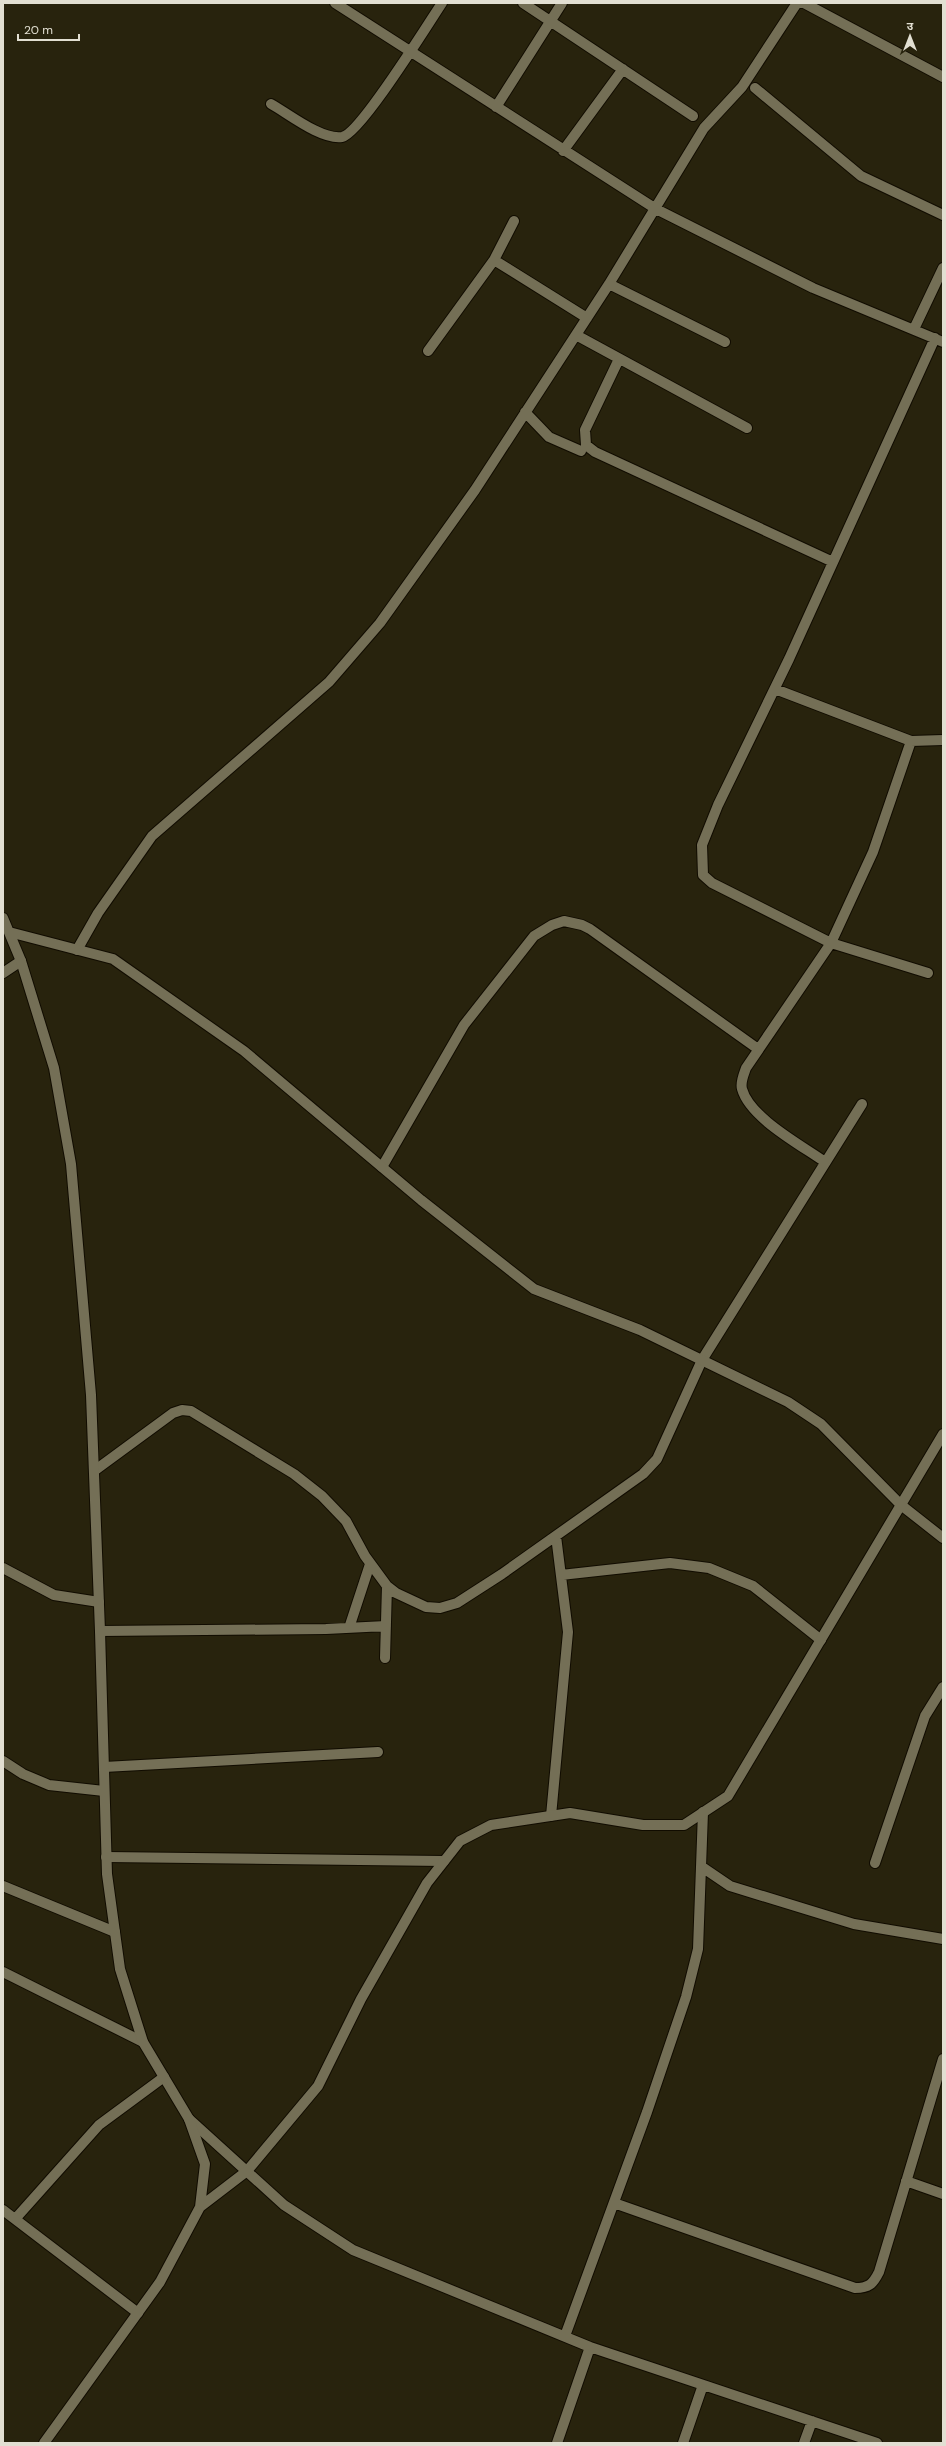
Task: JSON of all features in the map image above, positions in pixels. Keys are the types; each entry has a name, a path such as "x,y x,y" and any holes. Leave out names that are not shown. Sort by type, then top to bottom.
{"street":[{"path":"335,3 656,209 813,288 939,340 718,805 705,838 702,857 703,875 712,883 831,943 928,973"},
{"path":"271,104 312,129 334,137 344,137 354,130 442,3"},
{"path":"523,3 693,116"},
{"path":"496,106 562,3"},
{"path":"77,950 98,913 152,836 329,682 380,623 475,490 610,284 704,128 742,87 797,4 805,3 943,77"},
{"path":"563,150 623,69"},
{"path":"755,88 861,176 943,215"},
{"path":"428,351 494,260 514,221"},
{"path":"494,260 587,318"},
{"path":"914,329 943,268"},
{"path":"610,284 725,342"},
{"path":"576,335 747,428"},
{"path":"619,359 585,430 586,445 602,455 833,562"},
{"path":"525,412 549,436 581,451"},
{"path":"774,689 911,741 943,740"},
{"path":"825,1162 766,1121 750,1104 742,1088 742,1079 746,1068 758,1049 831,943 873,852 911,741"},
{"path":"3,918 21,961 54,1068 71,1164 91,1394 100,1630 106,1857 120,1968 143,2042 189,2119 205,2164 200,2207 160,2282 44,2443"},
{"path":"382,1167 464,1025 534,936 552,925 564,921 582,925 590,929 758,1049"},
{"path":"9,932 113,959 244,1052 382,1167 534,1290 640,1330 788,1402 821,1424 902,1505 943,1538"},
{"path":"3,973 21,961"},
{"path":"94,1471 173,1413 182,1410 191,1411 294,1474 322,1496 346,1521 370,1564 387,1586 396,1593 426,1607 440,1608 457,1603 556,1536 643,1474 657,1459 702,1360 862,1104"},
{"path":"200,2207 247,2171 318,2086 361,1999 427,1883 460,1841 491,1824 570,1813 643,1824 684,1824 728,1796 943,1434"},
{"path":"551,1816 568,1632 556,1536"},
{"path":"561,1575 670,1563 709,1568 753,1586 821,1640"},
{"path":"349,1628 370,1564"},
{"path":"3,1568 54,1595 99,1602"},
{"path":"385,1658 387,1586"},
{"path":"100,1630 349,1628 386,1626"},
{"path":"875,1864 925,1716 943,1687"},
{"path":"104,1767 378,1752"},
{"path":"3,1761 23,1774 49,1785 104,1791"},
{"path":"565,2336 614,2203 686,1997 698,1949 703,1812"},
{"path":"106,1857 444,1861"},
{"path":"702,1867 730,1886 847,1921 943,1939"},
{"path":"3,1886 115,1932"},
{"path":"3,1972 143,2042"},
{"path":"614,2203 855,2288 866,2288 873,2283 879,2272 943,2059"},
{"path":"16,2218 99,2125 164,2077"},
{"path":"189,2119 284,2204 353,2250 590,2347 877,2443"},
{"path":"906,2181 943,2194"},
{"path":"3,2210 16,2218 138,2313"},
{"path":"557,2443 590,2347"},
{"path":"683,2443 703,2385"},
{"path":"804,2443 812,2421"}]}
